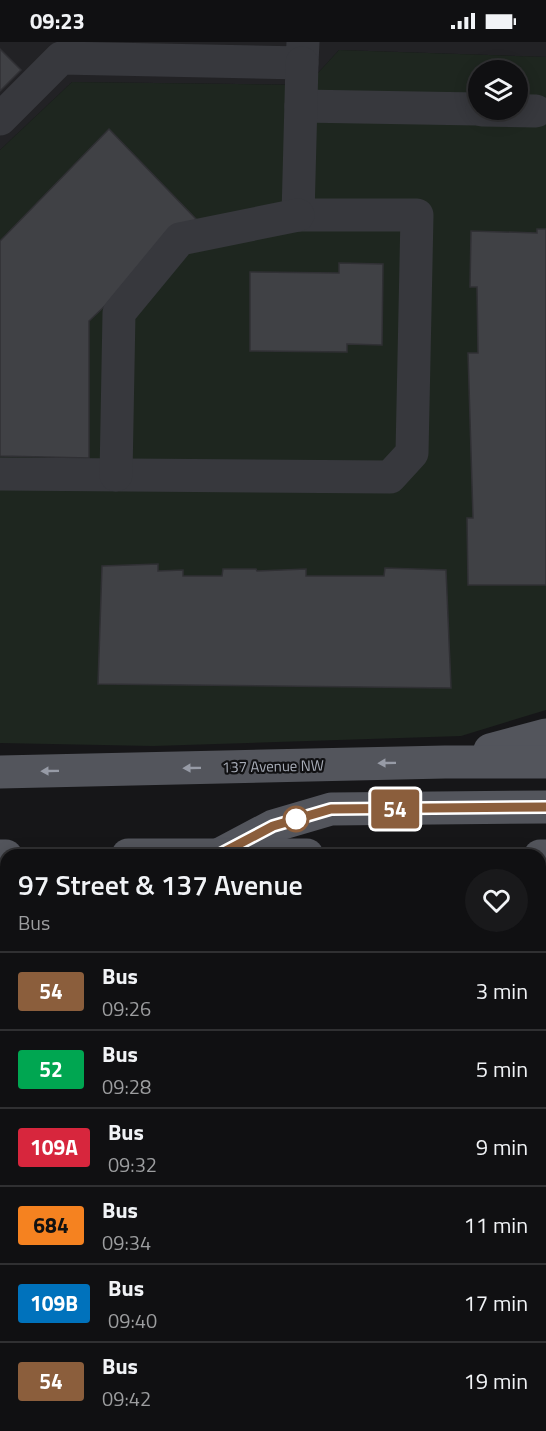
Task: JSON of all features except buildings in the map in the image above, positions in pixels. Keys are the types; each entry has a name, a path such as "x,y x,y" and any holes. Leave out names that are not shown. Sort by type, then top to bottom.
{"main road":[{"path":"445,762 546,735"},
{"name":"137 Avenue NW","path":"0,772 445,762 546,762"},
{"path":"229,849 273,826 331,809 546,807"}],"lane":[{"path":"0,119 61,58 302,52 298,215"},
{"path":"301,106 468,110"},
{"path":"528,111 536,111"},
{"path":"0,474 116,475 390,477 412,453 417,215 298,215 180,239 119,313 116,475"}],"shaded area":[{"path":"0,42 546,42 546,57 339,50 307,85 72,82 0,150"},
{"path":"339,50 546,57 546,710 461,736 153,746 0,743 0,150 72,82 307,85"}],"bus line":[{"name":"54","path":"229,849 273,826 331,809 546,807"}]}
